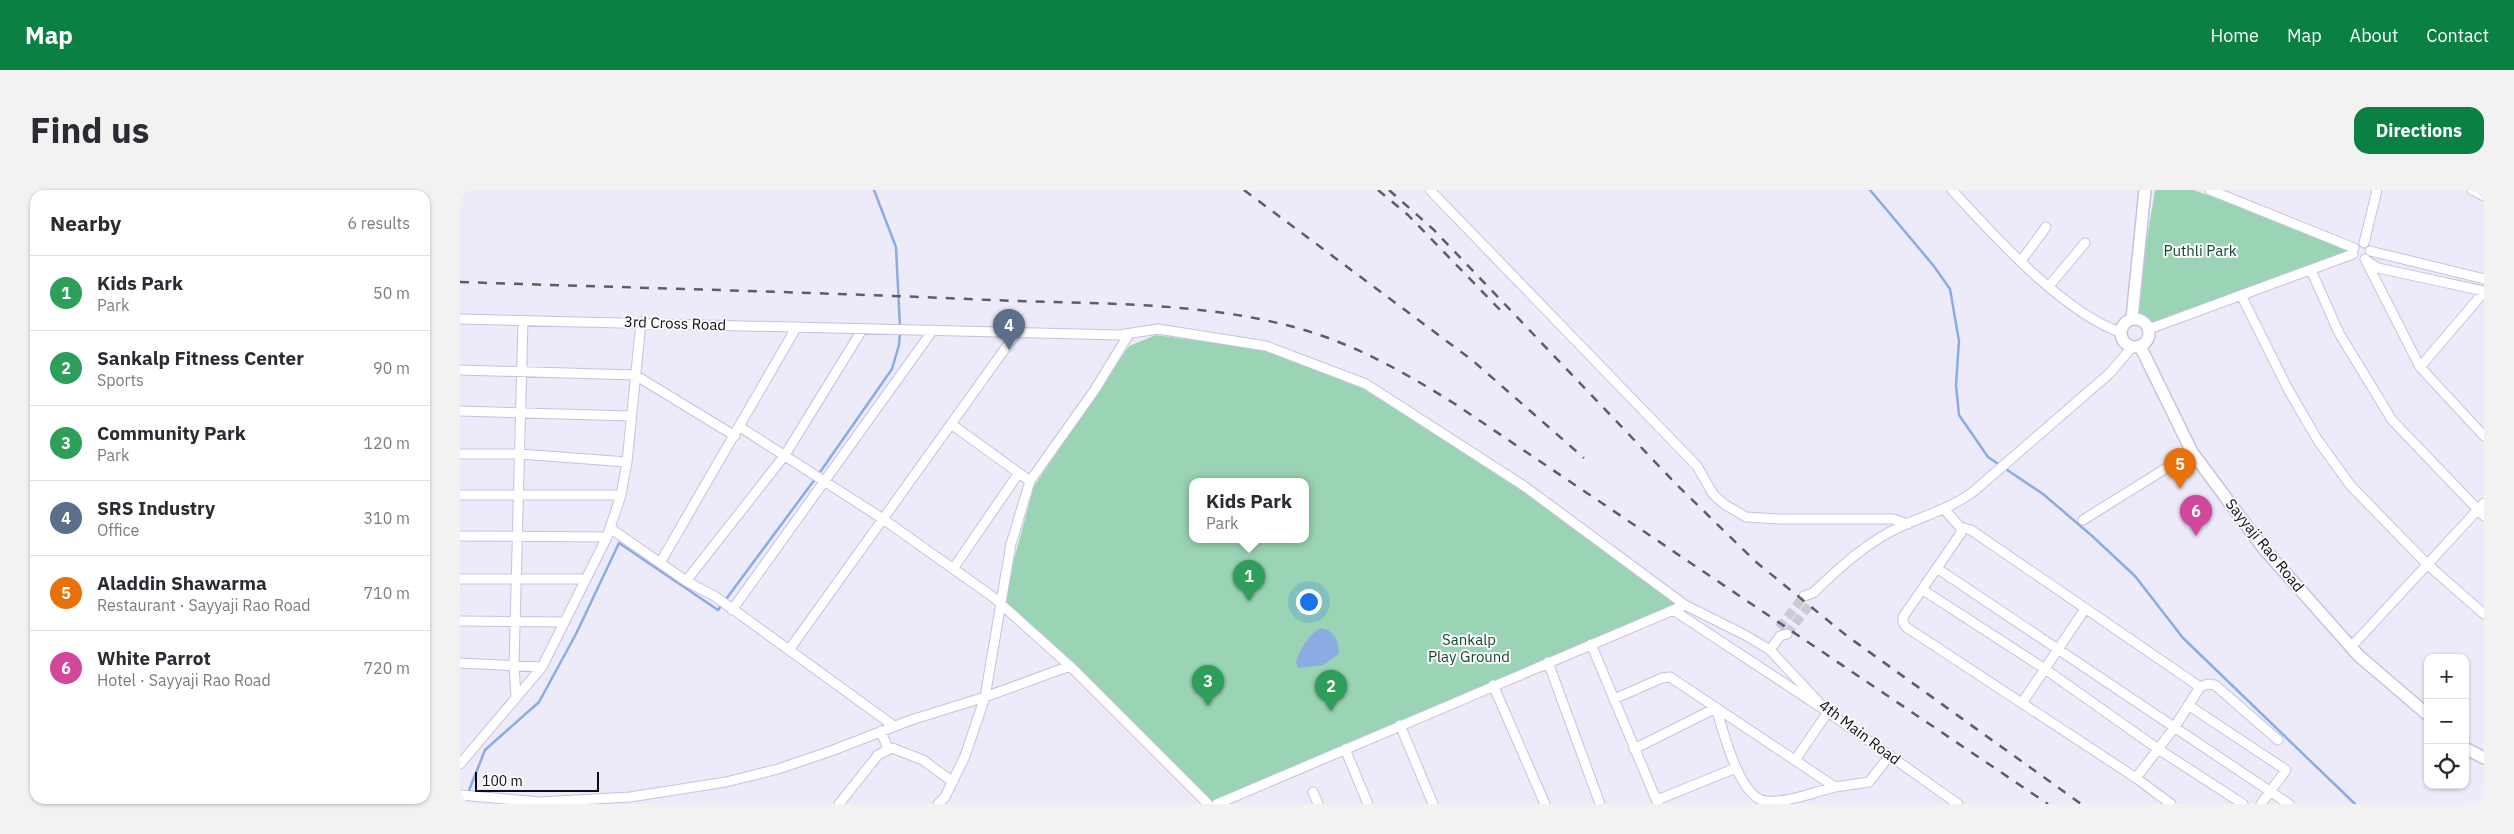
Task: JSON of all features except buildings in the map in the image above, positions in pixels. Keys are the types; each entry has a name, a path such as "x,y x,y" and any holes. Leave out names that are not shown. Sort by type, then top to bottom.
{"main road":[{"path":"2132,318 2145,190"},
{"path":"2132,318 2141,319 2149,329 2147,340 2136,346 2122,340 2120,332 2124,323 2132,318"},
{"name":"Sayyaji Rao Road","path":"2136,346 2192,452 2264,549 2351,647 2424,711"},
{"path":"2469,750 2484,758"}],"street":[{"path":"1430,190 1586,349 1659,429 1697,466 1713,494 1724,504 1746,517 1781,519 1893,519 1908,524"},
{"path":"1952,190 1992,235 2049,286 2102,326 2120,332"},
{"path":"2210,190 2337,243 2354,251 2357,259 2365,260 2378,268 2484,291 2420,367"},
{"path":"2364,243 2377,190"},
{"path":"2472,190 2483,194"},
{"path":"2021,260 2046,227"},
{"path":"2049,286 2085,243"},
{"path":"2149,329 2311,270 2354,251 2358,244 2364,243"},
{"path":"2364,243 2370,251 2484,280"},
{"path":"2365,260 2370,251"},
{"path":"2365,260 2420,367 2484,436"},
{"path":"2311,270 2339,333 2392,420 2482,510 2427,564 2351,647"},
{"path":"2241,295 2288,389 2317,439 2351,486 2427,564 2484,614"},
{"name":"3rd Cross Road","path":"460,319 641,322 862,330 1130,334"},
{"path":"516,697 514,665 518,579 523,320"},
{"path":"460,764 542,667 611,532 621,495 627,462 641,322"},
{"path":"660,563 796,328"},
{"name":"4th Main Road","path":"1130,334 1158,329 1266,346 1366,384 1524,486 1685,605 1746,635 1770,650 1828,712 1958,804"},
{"path":"686,581 784,455 862,330"},
{"path":"731,609 934,330"},
{"path":"789,650 1017,332"},
{"path":"938,804 965,756 985,697 999,603 1011,544 1030,481 1094,391 1130,334"},
{"path":"1810,597 1862,551 1908,524 1964,499 2110,373 2136,346"},
{"path":"460,370 635,375 735,436"},
{"path":"460,411 631,416"},
{"path":"951,424 1030,481"},
{"path":"740,426 883,519 999,603 1070,666 1208,804"},
{"path":"2083,520 2192,452"},
{"path":"460,454 520,454 627,462"},
{"path":"952,569 1018,474"},
{"path":"460,495 621,495"},
{"path":"1944,509 1960,527 1961,533 1938,569 1903,617 1903,622 1906,626 2136,778 2171,804"},
{"path":"1960,527 1971,530 2085,610 2200,687"},
{"path":"460,536 519,536 611,532 635,545 686,581 716,597 894,726"},
{"path":"1938,569 2059,648 2174,728 2289,804"},
{"path":"460,579 586,579"},
{"path":"1923,590 2045,669 2158,749 2244,804"},
{"path":"1217,804 1685,605"},
{"path":"1673,610 1828,712 1795,760"},
{"path":"2022,703 2085,610"},
{"path":"460,621 564,622"},
{"path":"1770,650 1782,633"},
{"path":"1591,644 1658,802 1736,768"},
{"path":"1548,662 1600,804"},
{"path":"460,663 542,667"},
{"path":"460,795 541,803 630,797 726,782 778,769 894,726 985,697 1070,666"},
{"path":"1614,699 1662,678 1670,677 1835,787"},
{"path":"2136,778 2174,728 2200,687 2208,684 2215,686 2278,740"},
{"path":"1493,686 1545,804"},
{"path":"2188,705 2286,770 2261,804"},
{"path":"1634,749 1716,708"},
{"path":"1716,708 1736,768 1746,786 1763,801 1774,801 1835,787 1869,782 1890,755"},
{"path":"1400,725 1433,804"},
{"path":"881,731 888,750"},
{"path":"839,804 878,755 892,748 923,760 952,782"},
{"path":"1345,749 1368,804"},
{"path":"1313,792 1318,804"}],"green space":[{"name":"Puthli Park","path":"2155,190 2193,190 2352,245 2352,253 2149,328 2145,321 2134,317"},
{"name":"Sankalp Play Ground","path":"1156,335 1261,349 1364,389 1522,490 1678,604 1211,802 1003,600 1034,486 1129,346"}],"water":[{"path":"1320,628 1332,633 1338,644 1339,654 1323,665 1298,668 1296,662 1302,647 1311,635"}],"waterway":[{"path":"874,190 896,247 900,327"},
{"path":"1870,190 1933,265 1950,289 1959,341 1956,385 1959,415 1988,457 2043,494 2135,576 2183,638 2355,804"},
{"path":"818,475 892,369 899,345 900,332"},
{"path":"468,793 485,750 539,702 576,634 619,543 718,610 815,479"}],"tunnel":[{"path":"1779,628 1804,596"},
{"path":"1787,634 1812,602"}],"railway":[{"path":"1244,190 1472,360 1584,458"},
{"path":"1378,190 1408,215 1503,313"},
{"path":"1389,190 1434,230 1678,486 1756,562 1847,636 2081,804"},
{"path":"460,282 1144,305 1220,312 1294,327 1316,334 1337,341 1378,360 1455,404 2048,804"}],"place":[{"name":"SRS Industry","path":"1009,350"},
{"name":"Aladdin Shawarma","path":"2180,489"},
{"name":"White Parrot","path":"2196,536"},
{"name":"Kids Park","path":"1249,601"},
{"name":"Community Park","path":"1208,706"},
{"name":"Sankalp Fitness Center","path":"1331,711"}]}
